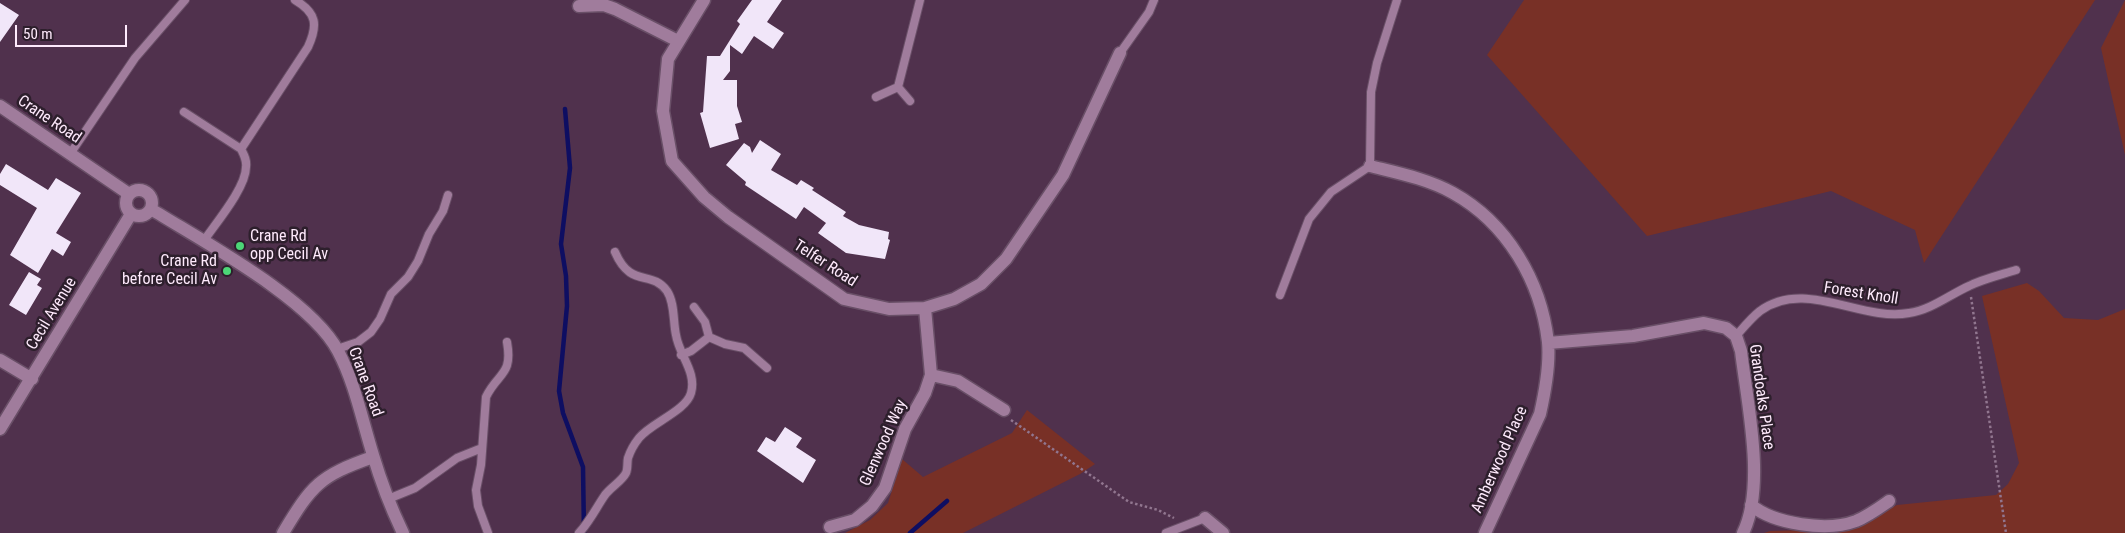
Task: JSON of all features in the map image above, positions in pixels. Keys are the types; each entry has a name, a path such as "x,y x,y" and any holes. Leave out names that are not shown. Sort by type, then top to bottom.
{"street":[{"name":"Telfer Road","path":"704,0 668,59 663,111 672,161 704,197 728,217 844,299 889,310 925,308 954,299 981,284 1006,259 1063,175 1120,53"},
{"path":"579,6 604,5 678,41"},
{"name":"Crane Road","path":"0,106 129,194"},
{"name":"Amberwood Place","path":"1370,166 1424,180 1452,192 1474,206 1495,225 1515,249 1539,300 1548,343 1544,395 1540,414 1485,533"},
{"path":"139,190 147,192 153,201 151,209 143,216 132,214 126,203 129,194 139,190"},
{"name":"Crane Road","path":"151,209 296,304 318,325 337,349 350,378 373,457 388,499 403,533"},
{"name":"Cecil Avenue","path":"0,429 132,214"},
{"name":"Glenwood Way","path":"830,527 855,520 876,500 885,488 905,429 925,393 931,375 925,308"},
{"name":"Grandoaks Place","path":"1548,343 1633,336 1704,323 1726,328 1736,336 1741,351 1755,470 1751,505 1743,533"},
{"path":"0,360 32,379"},
{"path":"931,375 958,381 1004,410"},
{"path":"283,533 302,502 316,484 332,473 373,457"},
{"path":"1751,505 1777,519 1836,525 1864,517 1889,500"},
{"path":"1205,518 1223,533"}],"lane":[{"path":"70,154 135,58 185,0"},
{"path":"241,149 308,47 315,32 314,20 306,7 295,0"},
{"path":"898,87 920,0"},
{"path":"1120,53 1149,12 1154,0"},
{"path":"1280,295 1309,218 1331,192 1370,166 1371,92 1377,63 1397,0"},
{"path":"876,97 898,87"},
{"path":"898,87 910,100"},
{"path":"184,112 241,149 246,157 245,176 203,242"},
{"path":"337,349 358,342 376,325 391,294 408,277 418,261 429,234 443,211 448,195"},
{"path":"579,533 589,522 605,495 626,472 628,458 640,437 684,403 690,396 691,374 681,355 666,290 651,279 637,278 621,267 615,252"},
{"name":"Forest Knoll","path":"1736,336 1759,312 1772,304 1787,300 1803,299 1826,302 1891,316 1912,313 1970,285 2016,270"},
{"path":"694,307 705,322 709,337"},
{"path":"681,355 691,352 709,337"},
{"path":"709,337 725,344 744,348 767,368"},
{"path":"488,533 478,506 476,490 486,397 491,387 505,373 509,353 507,342"},
{"path":"388,499 415,488 457,458 482,448"},
{"path":"1166,533 1205,518"}],"path":[{"path":"1970,285 2006,533"},
{"path":"1004,410 1011,420 1128,502 1167,514 1175,518 1181,527"}],"shaded area":[{"path":"1524,0 2095,0 1924,263 1915,230 1831,191 1647,236 1487,55"},
{"path":"2125,0 2125,155 2101,48"},
{"path":"2027,283 2039,291 2064,318 2098,320 2125,309 2125,533 1764,533 1770,531 1850,529 1897,505 1996,495 2008,484 2019,463 1982,296"},
{"path":"1027,410 1095,464 1080,474 963,533 845,533 870,520 888,503 902,459 923,477 1012,433"}],"building":[{"path":"752,0 782,0 767,22 784,33 773,49 754,36 742,54 730,45 730,71 723,80 737,80 737,106 742,122 735,124 739,139 710,148 700,113 703,112 707,56 720,56 740,24 737,21"},
{"path":"0,3 19,15 0,42"},
{"path":"760,140 781,154 771,170 797,185 801,180 814,188 812,190 846,212 843,216 859,225 889,232 888,239 890,240 885,259 846,253 818,233 826,223 804,207 796,219 745,185 746,182 726,165 744,143 750,147 752,153"},
{"path":"6,164 48,190 56,178 81,193 56,233 71,242 63,256 52,249 38,273 10,255 37,208 0,185 0,174"},
{"path":"29,272 41,279 37,285 42,288 26,315 9,305"},
{"path":"785,427 802,438 796,447 816,460 803,483 757,451 766,437 775,442"}],"waterway":[{"path":"565,109 570,168 561,244 566,276 567,306 559,391 563,413 583,467 584,533"},
{"path":"910,533 947,501"}],"place":[{"name":"Crane Rd opp Cecil Av","path":"240,246"},
{"name":"Crane Rd before Cecil Av","path":"227,271"}]}
